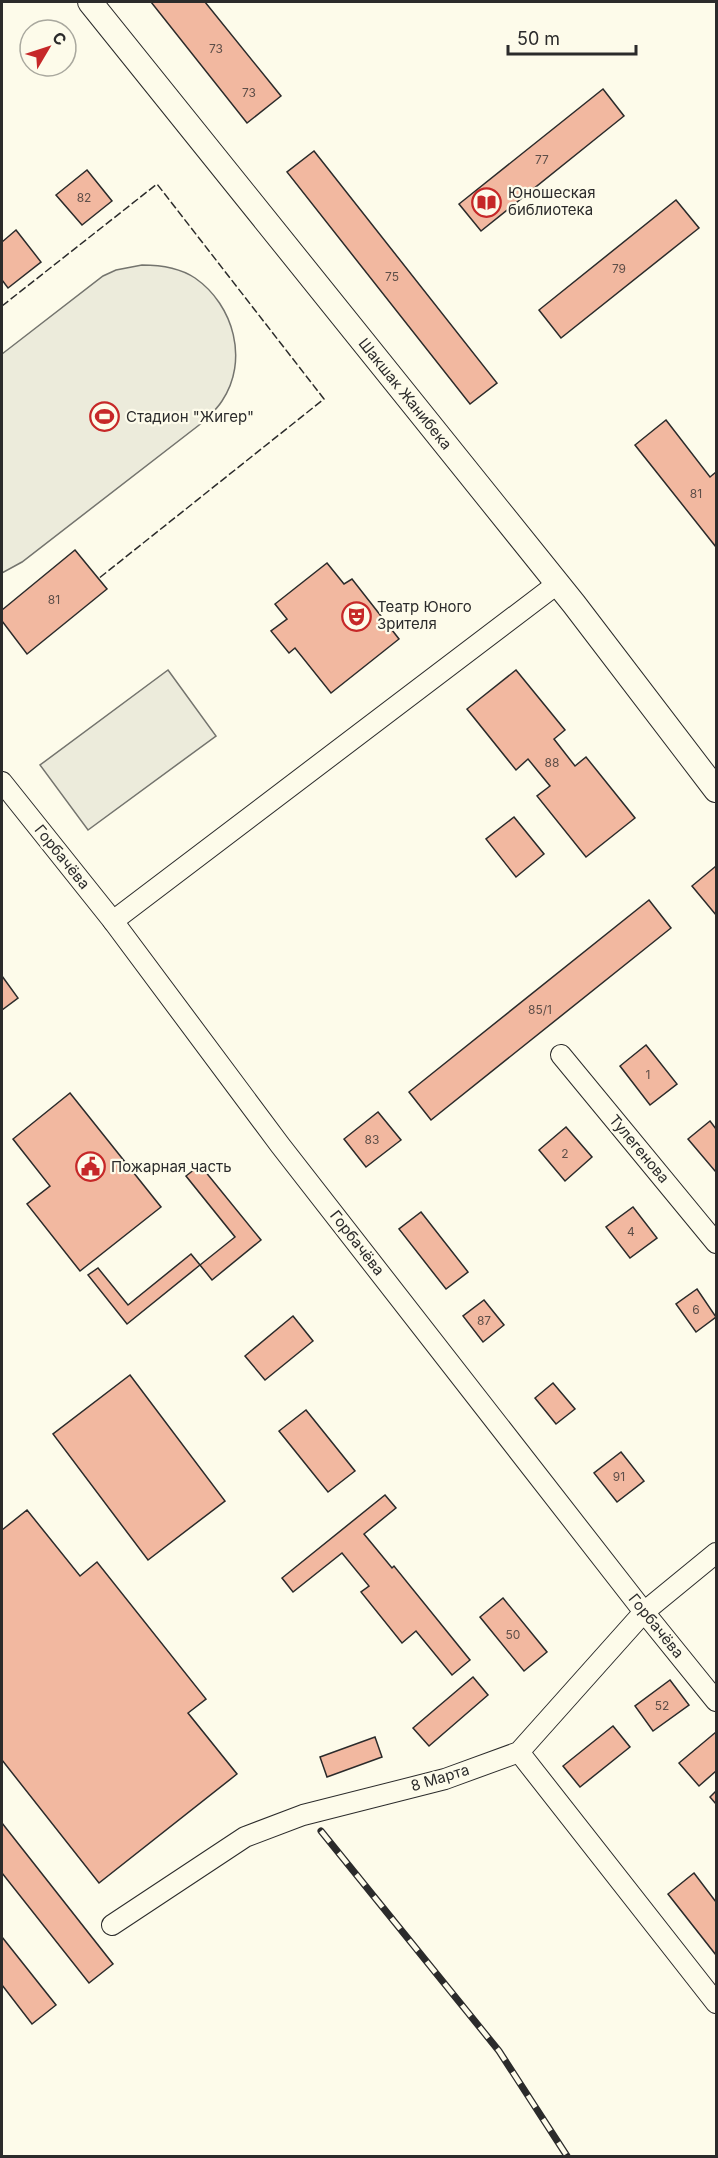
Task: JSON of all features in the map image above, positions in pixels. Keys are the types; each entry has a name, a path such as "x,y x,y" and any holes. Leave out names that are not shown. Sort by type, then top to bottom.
{"main road":[{"name":"Шакшак Жанибека","path":"90,2 714,781"}],"street":[{"path":"113,921 557,584"},
{"name":"Горбачёва","path":"2,782 113,921 280,1145 644,1612 717,1701"},
{"name":"Тулегенова","path":"561,1055 717,1243"},
{"name":"8 Марта","path":"112,1925 245,1837 303,1815 445,1779 519,1752 644,1612 717,1553"},
{"path":"519,1752 717,2003"}],"shaded area":[{"name":"Стадион \"Жигер\"","path":"142,265 183,272 208,289 219,303 228,318 236,352 235,369 230,385 220,404 203,422 22,562 2,573 2,354 103,276 116,270"},
{"path":"168,670 216,736 88,830 40,765"}],"building":[{"path":"151,2 205,2 281,96 247,123"},
{"path":"603,89 624,116 481,231 459,204"},
{"path":"314,151 497,383 470,404 287,172"},
{"path":"87,170 112,201 82,225 56,195"},
{"path":"676,200 699,228 561,338 539,310"},
{"path":"16,230 41,262 8,288 2,280 2,242"},
{"path":"666,420 710,477 716,472 716,547 635,445"},
{"path":"75,550 107,589 27,654 2,621 2,610"},
{"path":"327,563 344,584 352,579 399,639 331,693 295,648 289,653 271,631 287,619 275,604"},
{"path":"516,670 565,730 554,739 575,766 586,757 635,818 586,857 537,796 550,786 528,759 516,770 467,709"},
{"path":"514,817 544,854 516,877 486,839"},
{"path":"716,866 716,915 692,886"},
{"path":"649,900 671,928 431,1120 409,1092"},
{"path":"2,976 18,998 2,1010"},
{"path":"646,1045 677,1084 650,1105 620,1066"},
{"path":"70,1093 161,1207 80,1271 27,1204 50,1186 13,1139"},
{"path":"378,1112 401,1140 366,1167 344,1139"},
{"path":"710,1121 716,1129 715,1171 688,1139"},
{"path":"566,1127 592,1157 565,1181 539,1150"},
{"path":"200,1165 261,1240 212,1280 200,1265 235,1237 186,1176"},
{"path":"633,1207 657,1238 630,1258 606,1227"},
{"path":"421,1212 468,1272 446,1289 399,1229"},
{"path":"191,1254 200,1265 127,1324 88,1275 98,1268 128,1305"},
{"path":"697,1289 716,1317 696,1332 676,1304"},
{"path":"484,1300 504,1325 483,1342 463,1316"},
{"path":"293,1316 313,1341 265,1380 245,1356"},
{"path":"130,1375 225,1501 148,1560 53,1434"},
{"path":"553,1383 575,1409 556,1424 535,1398"},
{"path":"306,1410 355,1471 328,1492 279,1431"},
{"path":"621,1452 644,1481 617,1502 594,1473"},
{"path":"385,1495 396,1508 364,1534 392,1568 394,1566 470,1660 452,1675 416,1631 402,1643 361,1592 369,1586 342,1553 293,1592 282,1578"},
{"path":"27,1510 80,1576 97,1562 206,1699 188,1713 237,1774 99,1883 2,1760 2,1530"},
{"path":"503,1598 547,1652 524,1671 480,1617"},
{"path":"473,1677 488,1695 429,1746 413,1728"},
{"path":"670,1680 689,1705 653,1731 635,1706"},
{"path":"613,1726 630,1747 580,1787 563,1766"},
{"path":"716,1732 716,1771 699,1786 679,1763"},
{"path":"375,1737 382,1757 327,1777 320,1757"},
{"path":"716,1791 716,1804 710,1797"},
{"path":"2,1823 113,1964 89,1983 2,1873"},
{"path":"694,1873 716,1902 716,1955 668,1894"},
{"path":"2,1937 56,2005 32,2024 2,1985"}],"railway":[{"path":"321,1831 499,2051 567,2156"}],"fence":[{"path":"2,306 157,184 324,399 98,579"}],"place":[{"name":"Юношеская библиотека","path":"487,202"},
{"name":"Стадион \"Жигер\"","path":"105,417"},
{"name":"Театр Юного Зрителя","path":"356,616"},
{"name":"Пожарная часть","path":"90,1167"}]}
